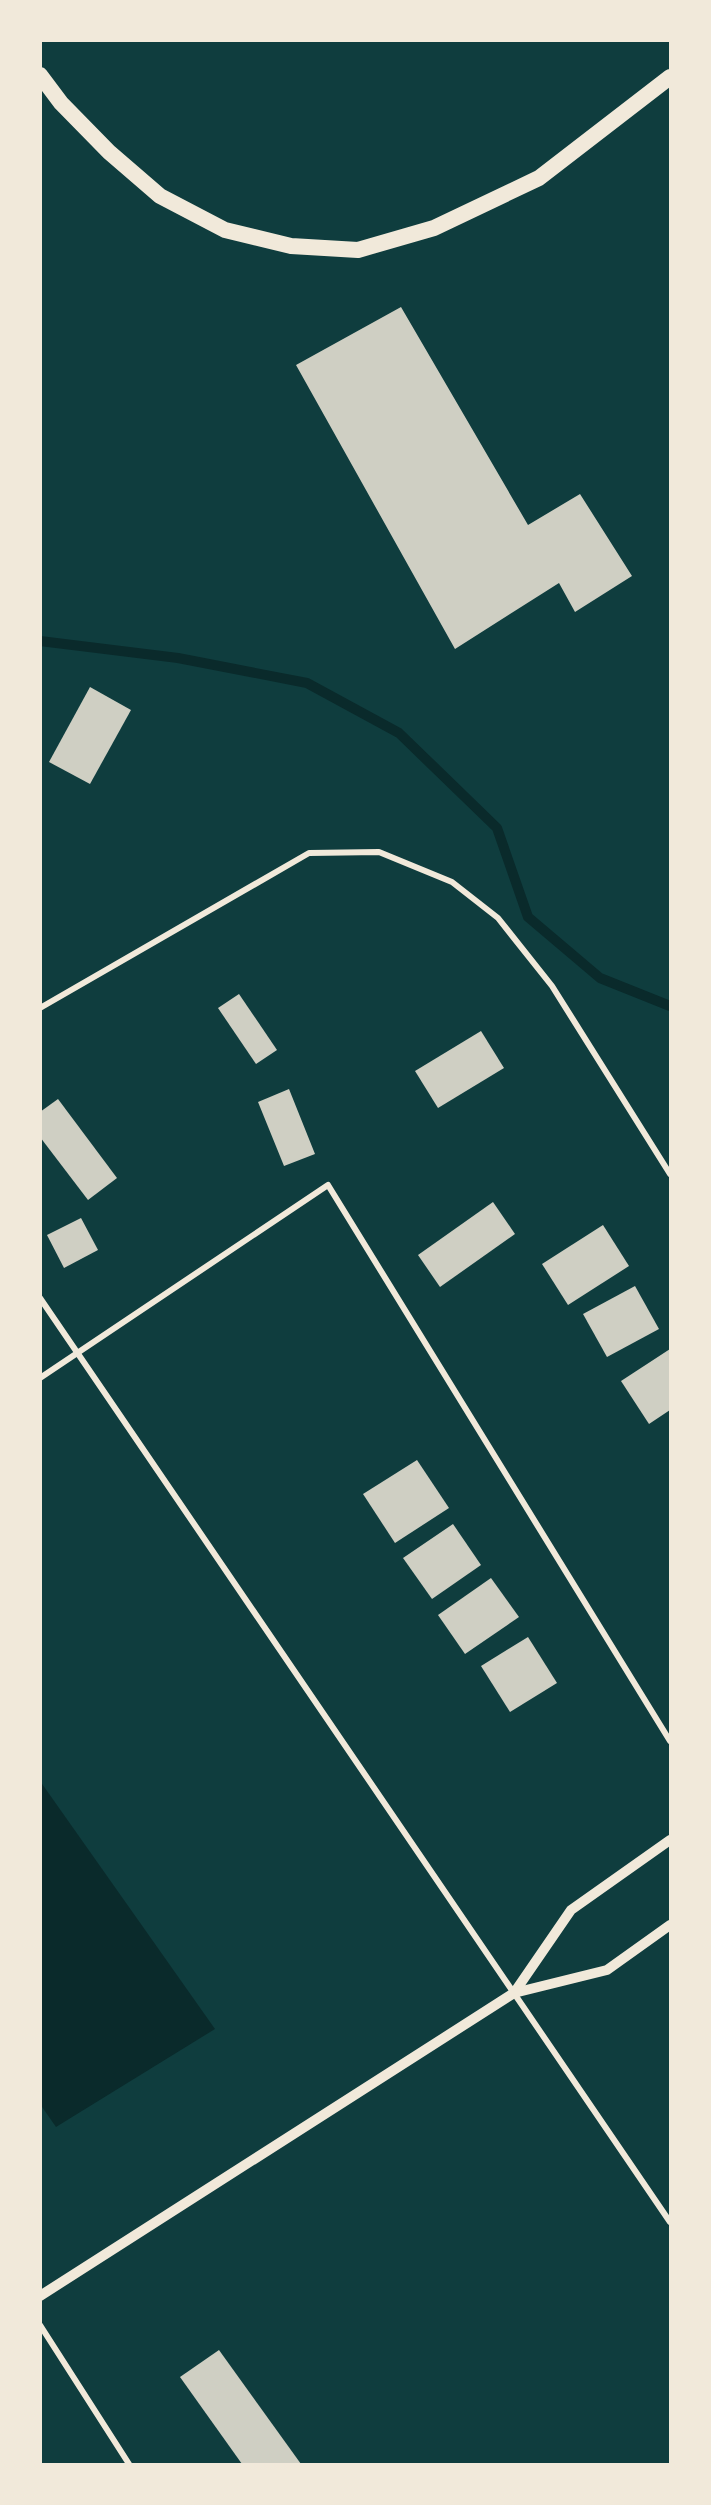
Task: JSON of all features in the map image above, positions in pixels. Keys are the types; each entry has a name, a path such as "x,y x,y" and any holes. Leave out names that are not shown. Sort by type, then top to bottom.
{"highway":[{"path":"40,75 61,103 109,152 160,196 225,230 291,246 358,250 434,228 539,178 670,77"}],"street":[{"path":"40,1008 309,853 379,852 452,882 498,918 552,986 670,1174"},
{"path":"40,1377 328,1185 670,1741"},
{"path":"40,1298 670,2222"},
{"path":"514,1993 571,1910 670,1840"},
{"path":"40,2296 514,1993 607,1970 670,1925"},
{"path":"40,2325 129,2464"}],"water":[{"path":"40,1781 215,2029 56,2127 40,2104"}],"building":[{"path":"401,307 528,525 580,494 632,576 575,612 559,583 455,649 296,365"},
{"path":"90,687 131,710 90,784 49,762"},
{"path":"239,994 277,1050 256,1064 218,1008"},
{"path":"481,1031 504,1068 438,1108 415,1071"},
{"path":"289,1089 315,1154 284,1166 258,1102"},
{"path":"58,1099 117,1178 88,1200 40,1137 40,1112"},
{"path":"493,1202 515,1234 440,1287 418,1255"},
{"path":"81,1218 98,1250 64,1268 47,1235"},
{"path":"603,1225 629,1266 568,1305 542,1264"},
{"path":"635,1286 659,1329 607,1357 583,1314"},
{"path":"670,1349 670,1410 649,1424 621,1381"},
{"path":"417,1460 449,1508 395,1543 363,1494"},
{"path":"453,1524 481,1565 432,1599 403,1558"},
{"path":"491,1578 519,1617 465,1654 438,1615"},
{"path":"528,1637 557,1683 510,1712 481,1666"},
{"path":"219,2350 301,2464 242,2464 180,2377"}],"waterway":[{"path":"40,641 178,658 307,683 399,733 497,828 528,917 600,978 670,1006"}]}
